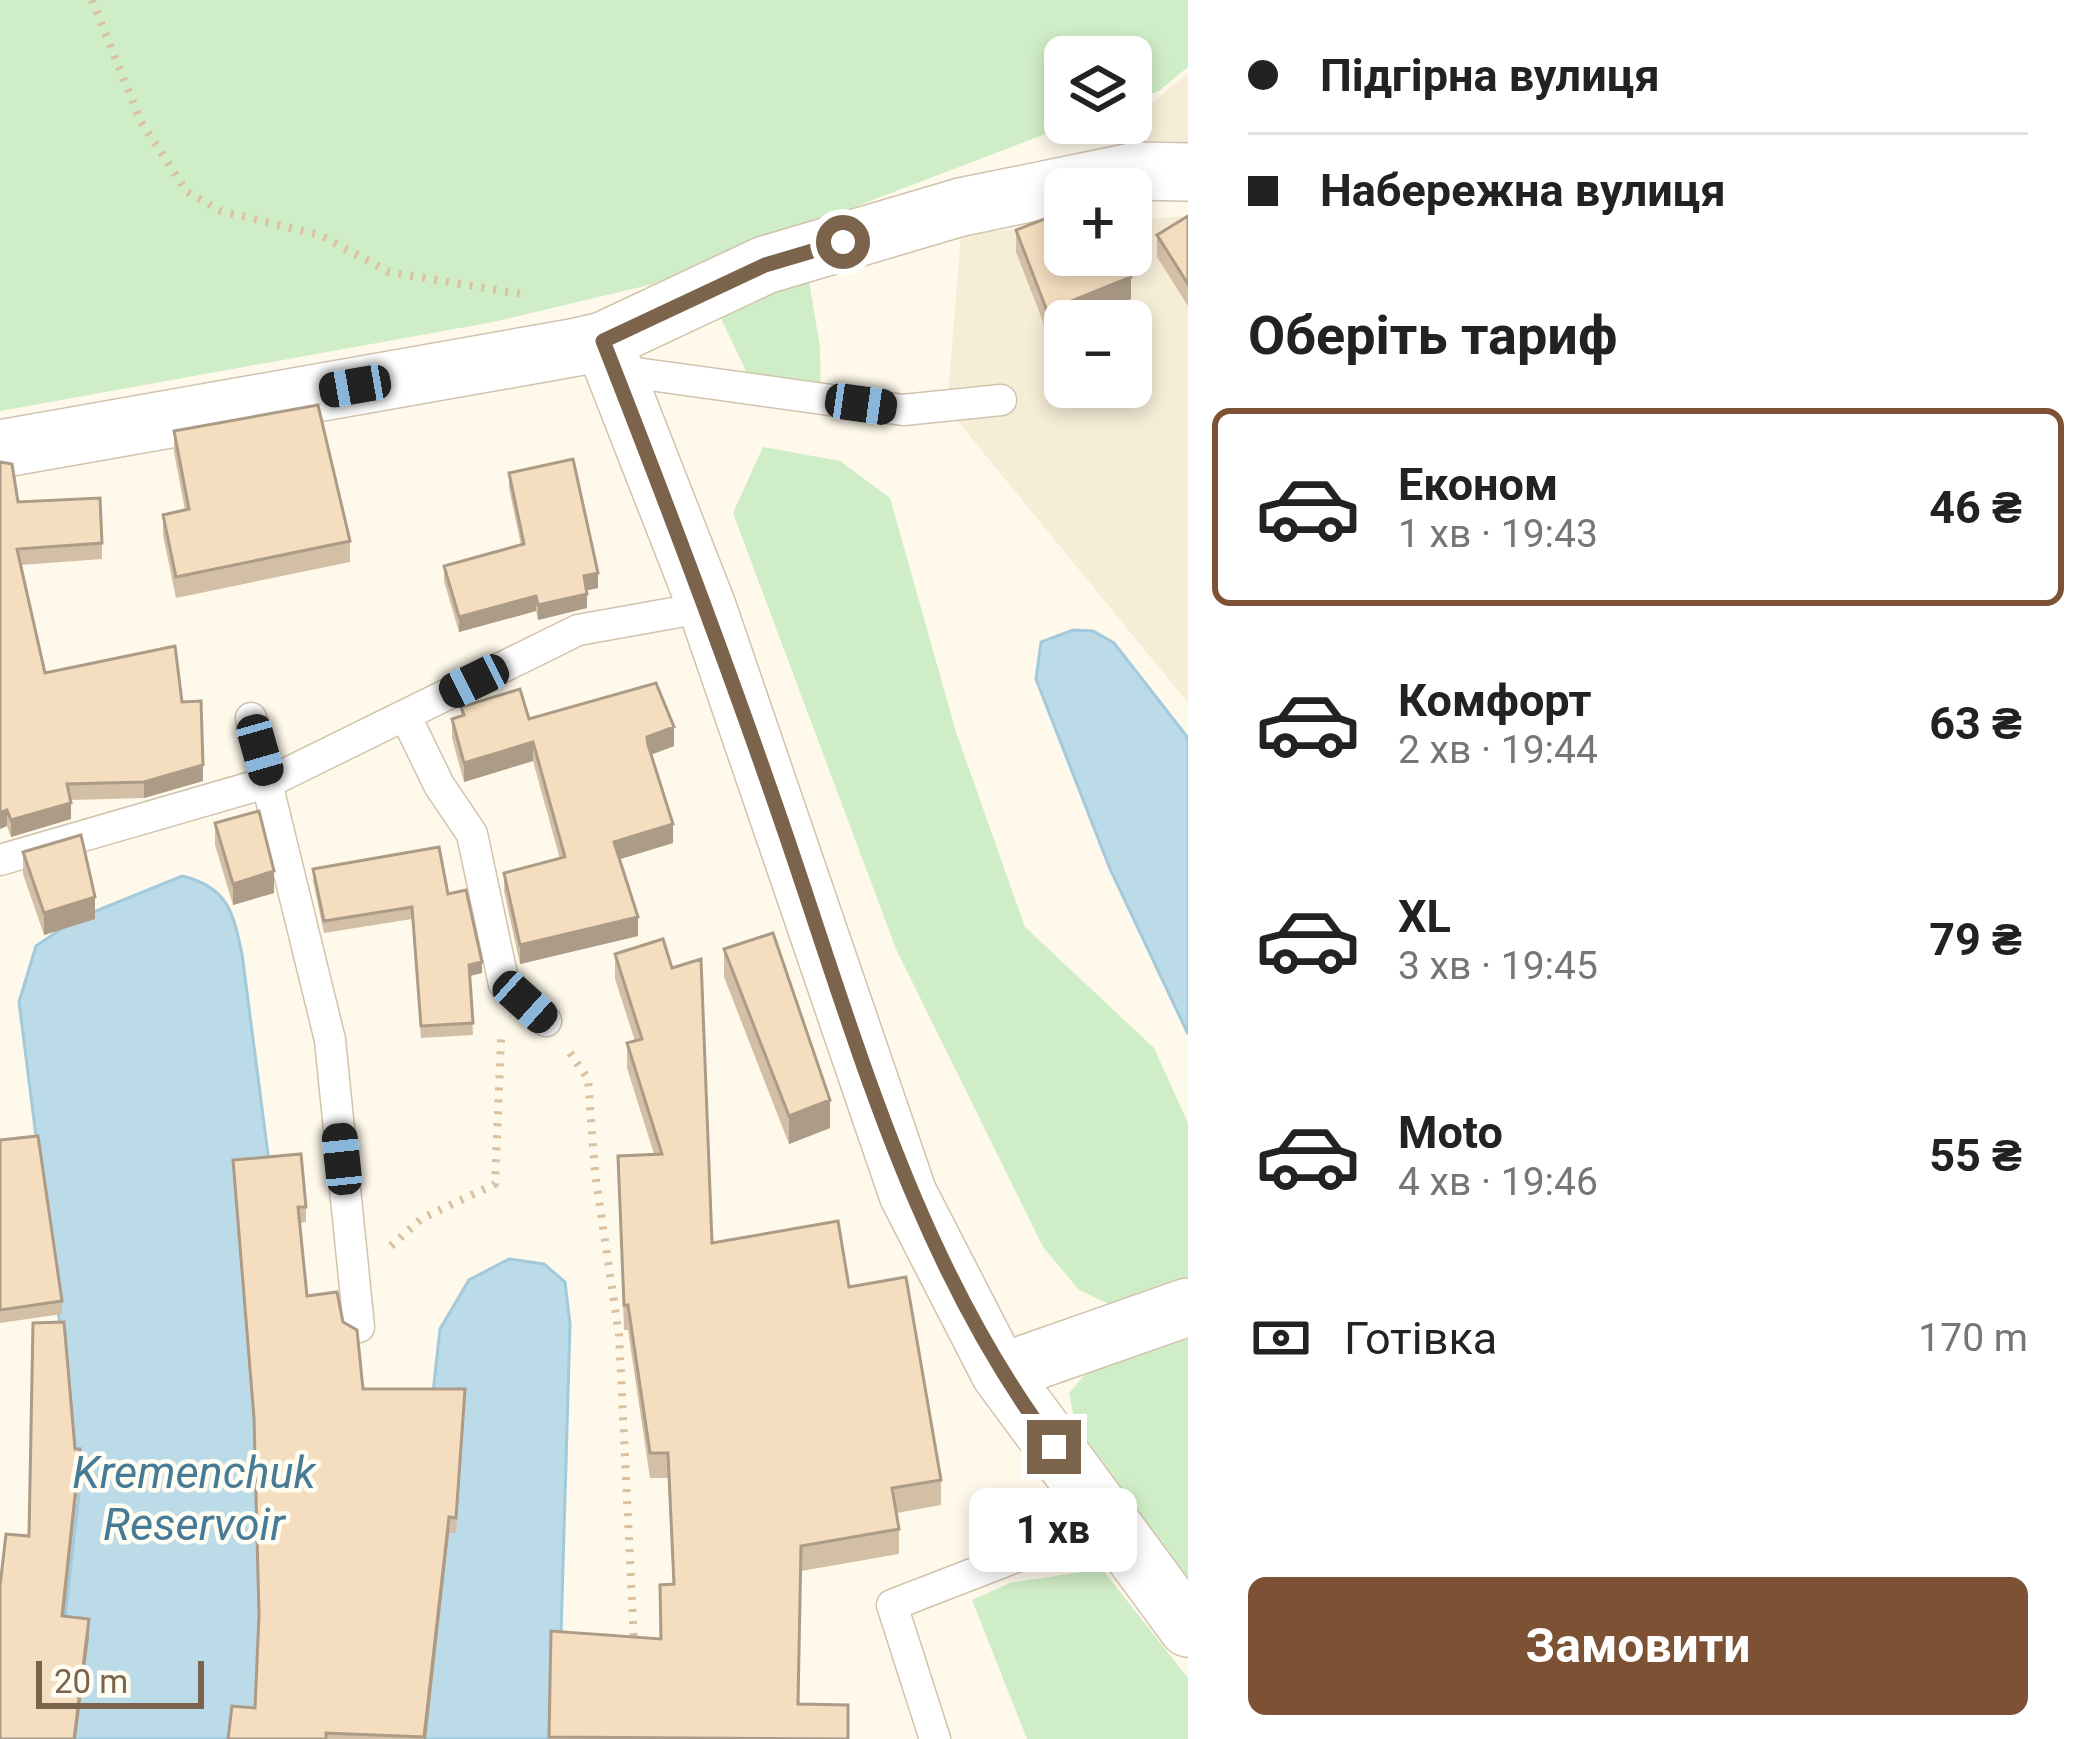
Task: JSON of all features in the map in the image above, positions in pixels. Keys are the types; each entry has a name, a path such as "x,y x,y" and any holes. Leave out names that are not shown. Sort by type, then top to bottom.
{"street":[{"path":"0,449 598,352 765,265 918,220 1137,171 1188,172"},
{"path":"598,352 707,607 908,1194 1000,1373 1188,1628"},
{"path":"1000,1373 1188,1307"}],"lane":[{"path":"598,352 903,410 1001,400"},
{"path":"0,860 269,782 578,630 707,607"},
{"path":"405,715 439,785 472,834 504,984 546,1021"},
{"path":"251,718 330,1040 359,1327"},
{"path":"935,1739 892,1605 1109,1521"}],"path":[{"path":"92,0 141,122 187,192 221,212 320,235 389,272 538,296 598,352"},
{"path":"354,1279 421,1220 495,1184 504,984"},
{"path":"546,1021 588,1079 595,1173 619,1335 634,1650"}],"shaded area":[{"path":"1188,73 1188,155 1151,152 1152,103"},
{"path":"1188,216 1188,703 947,408 961,234 1044,227 1044,276 1152,276 1152,219"}],"green space":[{"path":"0,0 1188,0 1188,67 1159,91 1152,94 1152,36 1044,36 1044,134 653,284 493,322 0,411"},
{"path":"803,243 820,348 821,399 753,386 699,272"},
{"path":"763,447 840,461 890,498 956,732 1025,927 1154,1048 1188,1123 1188,1281 1120,1309 1079,1290 1043,1247 896,949 733,513"},
{"path":"1188,1313 1188,1591 1076,1428 1069,1393 1108,1348"},
{"path":"1102,1569 1188,1678 1188,1739 1027,1739 972,1600 1010,1583"}],"water":[{"path":"1073,630 1093,631 1114,643 1188,738 1188,1034 1110,869 1036,679 1041,642"},
{"name":"Kremenchuk Reservoir","path":"182,876 210,887 226,903 242,954 312,1494 266,1739 28,1739 64,1626 80,1484 19,1002 36,946 76,919"},
{"name":"Kremenchuk Reservoir","path":"509,1259 544,1264 565,1282 570,1324 558,1739 395,1739 440,1329 469,1280"}],"building":[{"path":"1188,216 1188,284 1157,235"},
{"path":"1044,219 1044,276 1131,277 1074,300 1044,303 1016,230"},
{"path":"318,405 350,541 176,577 163,515 189,509 174,431"},
{"path":"573,459 598,573 584,576 587,594 538,605 536,596 459,617 444,566 524,544 509,473"},
{"path":"0,462 12,464 18,502 100,498 102,543 17,549 45,673 175,646 182,702 201,701 203,765 144,782 67,784 71,803 11,820 7,810 0,813"},
{"path":"656,683 674,727 647,737 673,824 614,842 638,917 520,945 504,873 565,857 533,742 464,763 452,719 464,715 461,707 520,689 529,719"},
{"path":"259,811 274,871 233,884 215,823"},
{"path":"81,835 95,897 44,913 23,852"},
{"path":"439,847 448,894 466,890 482,962 469,965 473,1023 421,1026 412,907 324,921 313,869"},
{"path":"773,933 830,1100 789,1116 724,949"},
{"path":"663,939 672,968 701,959 712,1243 838,1221 849,1287 906,1277 941,1480 892,1488 899,1529 801,1546 798,1704 848,1705 848,1739 549,1737 551,1631 661,1639 660,1585 674,1584 668,1453 650,1453 628,1305 624,1305 618,1156 662,1154 627,1043 642,1039 615,954"},
{"path":"38,1136 62,1301 0,1310 0,1140"},
{"path":"301,1154 306,1207 298,1207 307,1296 337,1292 343,1322 357,1330 363,1389 465,1389 456,1518 449,1517 424,1737 326,1733 326,1739 228,1739 232,1706 255,1708 259,1615 254,1418 233,1160"},
{"path":"64,1322 75,1449 80,1449 62,1616 89,1619 74,1739 0,1739 0,1586 6,1534 29,1536 33,1323"}],"route":[{"path":"843,242 765,265 603,341 707,607 908,1194 1000,1373 1054,1447"}]}
